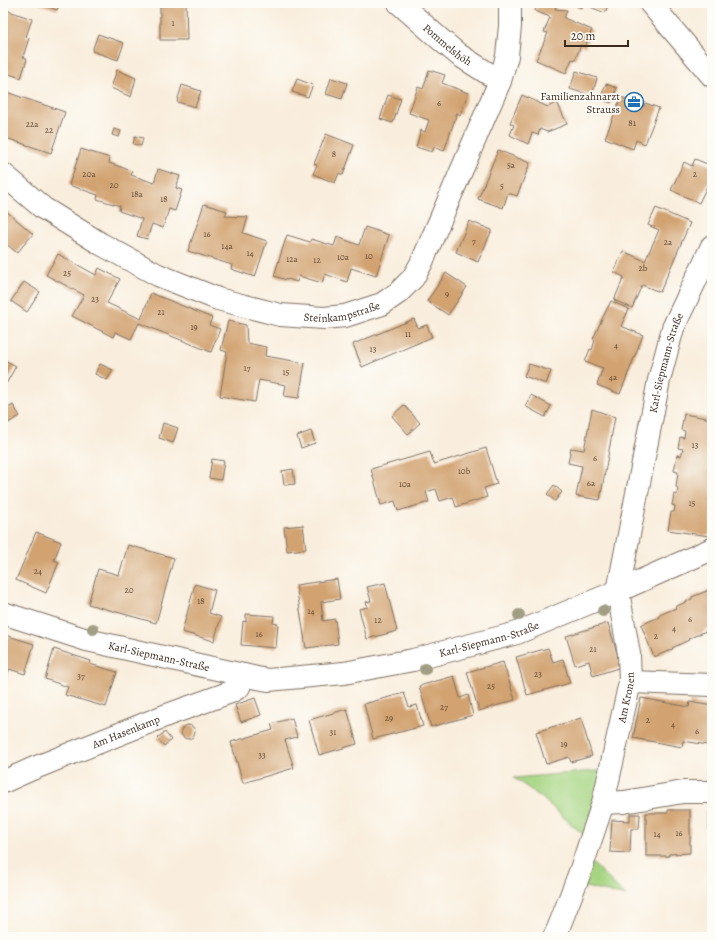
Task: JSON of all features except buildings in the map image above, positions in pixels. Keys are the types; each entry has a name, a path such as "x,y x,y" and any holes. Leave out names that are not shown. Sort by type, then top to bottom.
{"street":[{"name":"Pommelshöh","path":"399,3 453,50 500,81"},
{"name":"Steinkampstraße","path":"3,174 43,208 100,244 158,275 218,299 280,314 324,318 345,316 382,304 398,293 413,278 422,262 500,81 507,56 510,26 510,3"},
{"path":"650,3 712,76"},
{"name":"Karl-Siepmann-Straße","path":"3,613 87,640 268,680 344,673 413,660 517,633 618,591 659,380 673,328 712,246"},
{"path":"618,591 712,549"},
{"name":"Am Kronen","path":"554,937 580,872 603,803 630,682 629,654 618,591"},
{"name":"Am Hasenkamp","path":"3,782 32,768 167,715 231,692 239,687 243,675"},
{"path":"630,682 712,685"},
{"path":"603,803 624,802 683,792 712,792"}],"green space":[{"path":"607,770 586,837 541,797 514,778"},
{"path":"590,861 626,896 581,886"}],"place":[{"name":"Familienzahnarzt Strauss","path":"634,102"}]}
